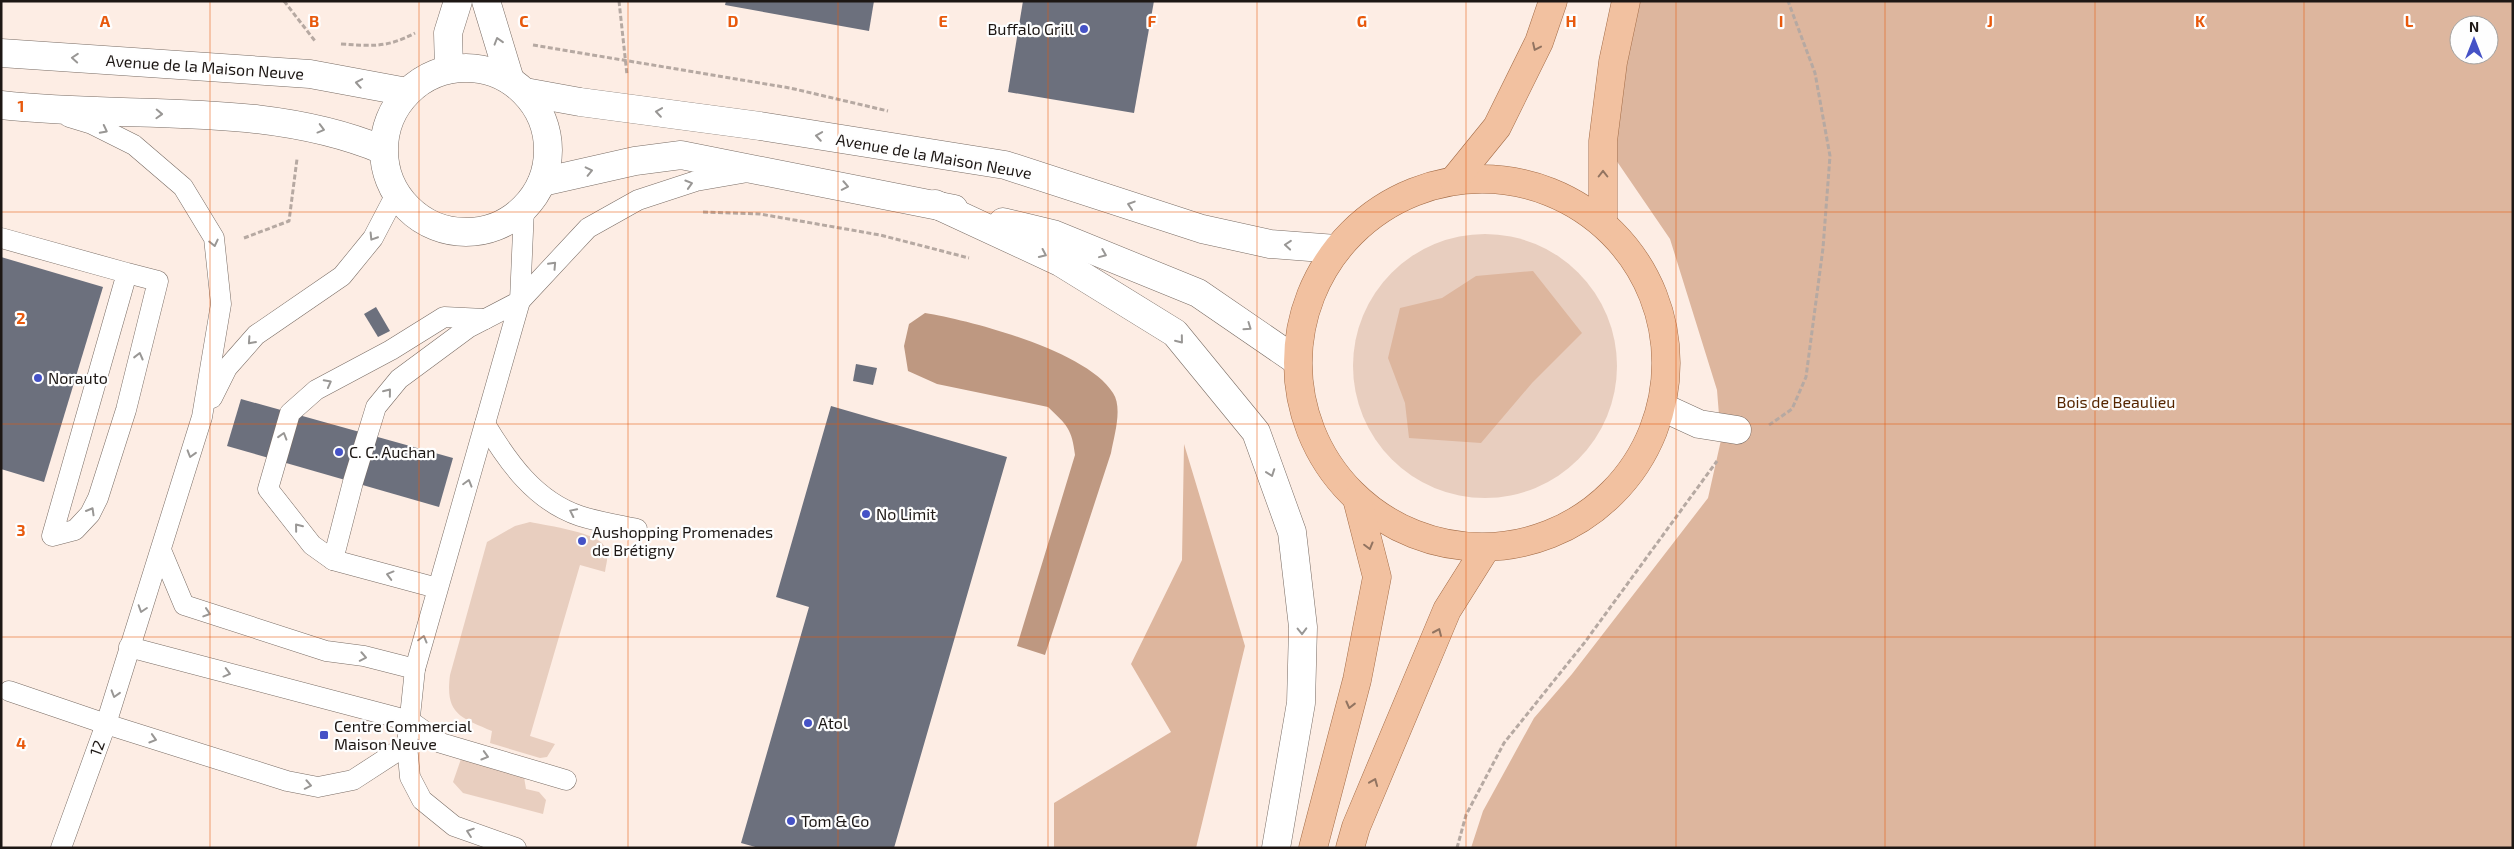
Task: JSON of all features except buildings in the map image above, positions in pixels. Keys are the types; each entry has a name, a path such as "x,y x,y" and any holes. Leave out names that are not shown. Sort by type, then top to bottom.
{"main road":[{"path":"1454,180 1497,127 1539,42 1553,1"},
{"path":"1603,223 1603,141 1614,62 1626,1"},
{"path":"1494,179 1533,186 1570,200 1603,223 1630,252 1651,288 1664,326 1667,367 1662,407 1644,452 1616,491 1578,521 1534,540 1486,548 1439,543 1395,526 1357,499 1324,460 1304,412 1297,361 1307,302 1336,249 1360,224 1389,204 1420,189 1454,180 1494,179"},
{"path":"1314,848 1357,680 1377,577 1357,499"},
{"path":"1350,848 1359,818 1448,610 1486,548"}],"street":[{"path":"449,69 448,33 458,1"},
{"path":"486,1 518,86 539,112 547,135 548,158 542,182 524,208 504,223 481,231 456,231 432,225 412,212 396,194 386,173 383,150 388,122 394,109 407,92 426,78 449,69 477,68 491,71 518,86"},
{"name":"Avenue de la Maison Neuve","path":"1,53 310,74 407,92"},
{"name":"Avenue de la Maison Neuve","path":"518,86 580,102 760,126 1005,165 1202,229 1270,244 1336,249"},
{"path":"1,105 41,110 251,117 318,128 383,150"},
{"path":"542,182 635,161 681,155 935,204 1053,234 1198,292 1297,361"},
{"path":"935,204 1060,262 1175,333 1256,432 1292,532 1303,627 1301,702 1276,848"},
{"path":"1662,407 1699,424 1737,430"}],"lane":[{"path":"41,110 92,124 134,145 183,187 214,238 221,304 202,417"},
{"path":"333,560 353,482 376,407 399,379 468,328 520,301 588,228 647,198 696,181 763,170"},
{"path":"202,417 227,368 232,362 256,335 342,276 373,238 396,194"},
{"path":"516,848 454,826 422,800 410,777 408,745 415,669 520,301 524,208"},
{"path":"1,238 158,281 126,410 98,498 90,514 75,530 52,536 127,273"},
{"path":"437,588 333,560 312,545 268,489 290,413 316,390 391,350 444,318 485,319"},
{"name":"12","path":"61,848 106,724 202,417"},
{"path":"485,424 509,463 541,495 579,516 637,529"},
{"path":"161,550 184,605 326,651 364,656 415,669"},
{"path":"130,647 410,721 441,743 566,780"},
{"path":"9,691 106,724 287,781 318,787 354,780 408,745"}],"path":[{"path":"284,1 316,42"},
{"path":"619,1 627,78"},
{"path":"1456,848 1466,815 1504,743 1585,642 1701,486 1737,430 1771,425 1792,408 1806,377 1823,248 1830,156 1815,73 1788,1"},
{"path":"334,44 370,46 395,44 420,30"},
{"path":"529,45 790,88 896,112"},
{"path":"215,249 289,222 298,149"},
{"path":"701,212 760,214 880,236 973,259"}],"shaded area":[{"path":"1485,234 1511,237 1535,244 1569,264 1587,282 1607,316 1614,340 1617,366 1614,392 1607,416 1587,450 1569,468 1535,488 1511,495 1485,498 1459,495 1435,488 1401,468 1383,450 1363,416 1356,392 1353,366 1356,340 1363,316 1383,282 1401,264 1435,244 1459,237"},
{"path":"925,313 999,331 1055,351 1099,378 1116,399 1118,414 1111,453 1045,655 1017,646 1075,455 1070,433 1064,423 1048,407 937,384 908,371 904,346 909,324"},
{"path":"530,522 573,531 594,538 602,543 607,555 605,572 580,565 530,736 555,744 547,757 540,758 490,743 492,731 471,722 457,712 450,698 449,688 450,675 487,542 515,526"},
{"path":"461,759 524,777 526,789 539,792 546,800 543,814 463,793 453,782"}],"green space":[{"name":"Bois de Beaulieu","path":"1626,1 2513,1 2513,848 1471,848 1483,811 1534,718 1572,674 1708,498 1721,440 1717,390 1670,239 1603,141"},
{"path":"1533,271 1582,333 1532,383 1481,443 1409,438 1405,403 1388,358 1400,308 1442,298 1476,276"},
{"path":"1184,444 1245,646 1196,848 1054,848 1054,803 1171,732 1131,664 1182,560"}],"place":[{"name":"Buffalo Grill","path":"1084,29"},
{"name":"Norauto","path":"38,378"},
{"name":"C. C. Auchan","path":"339,452"},
{"name":"No Limit","path":"866,514"},
{"name":"Aushopping Promenades de Brétigny","path":"582,541"},
{"name":"Atol","path":"808,723"},
{"name":"Centre Commercial Maison Neuve","path":"324,735"},
{"name":"Tom & Co","path":"791,821"}]}
